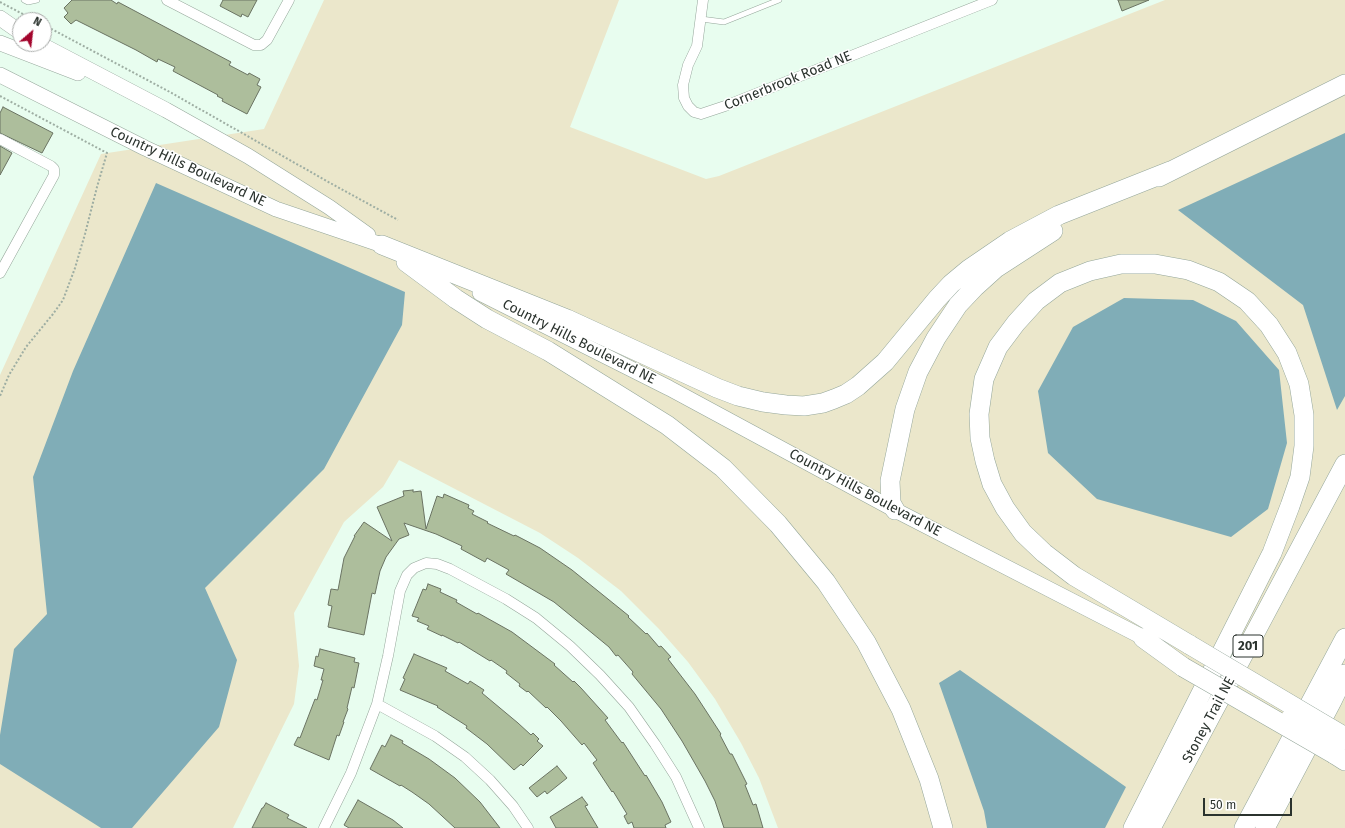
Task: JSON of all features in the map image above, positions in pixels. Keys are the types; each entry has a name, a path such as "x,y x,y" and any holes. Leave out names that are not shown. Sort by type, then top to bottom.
{"highway":[{"path":"895,510 891,503 890,481 905,409 922,365 936,338 958,305 975,287 996,268 1055,230 1345,84"},
{"path":"382,245 567,319 717,388 738,396 763,402 804,406 834,399 846,394 858,386 885,362 937,299 952,284 969,269 1010,240 1059,215 1170,171"},
{"path":"382,245 456,299 487,319 548,351 667,425 723,468 778,524 826,582 866,642 904,716 929,779 943,828"},
{"path":"1133,828 1272,552 1300,477 1304,446 1304,415 1299,384 1287,353 1270,325 1247,300 1219,282 1188,270 1155,264 1121,264 1090,271 1060,283 1036,301 1016,323 998,347 984,379 979,414 980,438 984,461 992,484 1005,508 1023,533 1044,553 1074,576 1187,657 1342,747"},
{"name":"Stoney Trail NE","path":"1151,828 1345,464"},
{"path":"1143,638 1187,657"},
{"path":"1244,828 1345,638"},
{"path":"1265,828 1330,706 1345,674"}],"main road":[{"path":"0,18 12,27"},
{"path":"0,23 12,29"},
{"path":"0,43 90,78 121,86"},
{"name":"Country Hills Boulevard NE","path":"52,50 121,86 248,156 329,207 382,245"},
{"name":"Country Hills Boulevard NE","path":"0,75 145,148 276,209 382,245 663,384 895,510 1143,638"}],"street":[{"path":"167,0 254,45 261,45 267,40 289,0"},
{"name":"Cornerbrook Road NE","path":"703,0 697,46 688,65 683,85 684,98 688,106 694,112 702,114 733,103 986,1"},
{"path":"0,139 54,169 54,174 0,273"},
{"path":"324,828 351,773 376,704 388,656 400,591 407,575 414,568 426,563 436,564 450,569 506,599 536,618 570,646 600,675 629,708 655,744 676,777 699,828"},
{"path":"376,704 435,736 465,757 490,780 513,806 528,828"}],"lane":[{"path":"24,0 28,2 37,0"},
{"path":"701,20 724,22 779,0"}],"path":[{"path":"0,2 19,12"},
{"path":"52,29 168,91 398,220"},
{"path":"0,96 108,153 97,187 85,234 63,300 54,314 26,347 9,375 0,396"}],"shaded area":[{"path":"324,0 619,0 570,127 706,179 719,176 1165,0 1345,0 1345,828 778,828 759,778 741,743 715,699 688,662 659,629 621,591 578,558 540,533 399,460 383,487 344,522 294,613 299,666 294,704 233,828 0,828 0,375 101,154 264,129"}],"water":[{"path":"1345,133 1345,396 1337,410 1303,305 1178,210"},
{"path":"156,183 405,292 402,325 324,469 205,588 237,660 219,727 132,828 101,828 0,764 0,735 14,649 47,614 33,477 73,371"},
{"path":"1124,298 1193,300 1236,321 1279,370 1287,443 1268,509 1231,537 1097,499 1048,453 1038,391 1073,327"},
{"path":"960,670 1126,787 1105,828 987,828 984,811 939,683"}],"building":[{"path":"72,0 111,0 117,4 118,2 231,62 229,65 248,75 249,73 260,79 257,85 261,87 247,114 222,101 223,99 217,96 218,95 173,71 175,67 158,59 157,62 76,20 71,24 64,17 68,13 64,8"},
{"path":"223,0 257,0 248,17 242,14 241,17 220,6"},
{"path":"1118,0 1149,0 1122,11"},
{"path":"3,107 53,133 42,153 0,133 0,113"},
{"path":"0,146 12,153 0,175"},
{"path":"413,490 413,492 421,491 426,529 437,496 443,498 444,494 469,505 468,508 474,511 472,514 488,522 487,523 540,548 572,570 629,616 628,617 646,634 647,633 659,647 661,646 671,657 668,659 695,694 721,734 720,735 730,754 732,754 747,784 745,785 753,805 756,804 763,828 724,828 715,801 682,741 661,709 618,655 616,656 609,647 554,602 506,574 509,570 487,558 485,562 461,549 462,546 436,534 404,523 409,535 399,539 386,557 380,571 375,594 372,593 364,635 328,627 332,606 328,605 331,589 338,590 344,558 354,536 364,522 392,541 377,507 404,496 403,491"},
{"path":"428,584 441,589 440,592 457,600 456,602 512,632 555,664 554,665 581,688 608,718 605,720 622,743 623,742 645,776 646,775 662,802 671,822 665,825 666,828 634,828 632,822 628,824 624,816 627,814 593,763 597,760 584,743 582,745 547,707 546,708 528,691 527,692 519,686 520,684 506,673 507,671 491,660 490,661 459,642 458,643 427,629 429,626 417,621 419,618 412,616 423,589 426,590"},
{"path":"320,649 355,658 354,662 359,663 354,688 352,687 344,722 339,736 337,735 329,760 294,745 298,737 300,738 315,699 317,700 323,680 321,680 324,669 314,666 316,656 318,657"},
{"path":"414,654 447,668 445,671 468,684 470,681 484,690 482,693 531,735 533,733 539,739 537,741 543,746 523,766 521,764 514,770 487,744 466,728 467,726 437,707 438,706 400,690 405,679 403,678"},
{"path":"391,735 403,741 402,743 429,759 455,778 480,802 500,828 455,828 429,804 412,792 370,769 382,745 385,747"},
{"path":"557,766 567,778 547,794 545,791 537,797 529,788"},
{"path":"582,797 588,805 585,806 598,828 556,828 550,817"},
{"path":"358,800 393,820 403,828 349,828 344,825"},
{"path":"266,803 289,815 287,818 307,828 252,828"}]}
